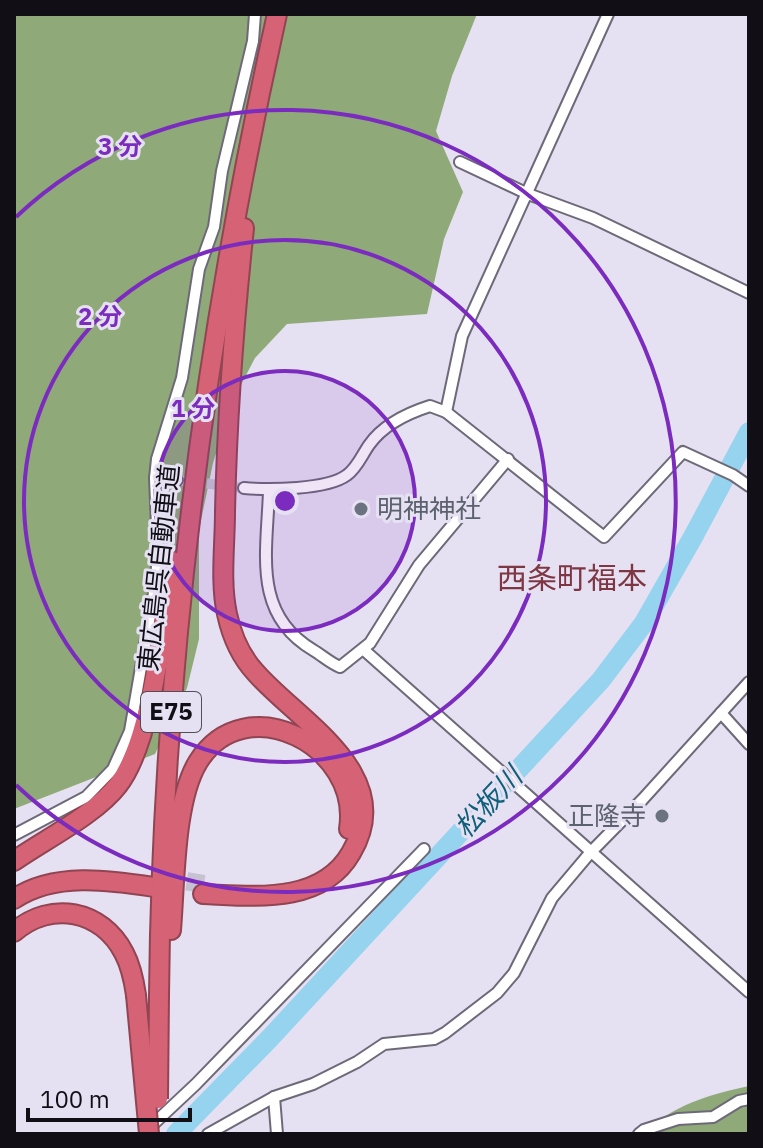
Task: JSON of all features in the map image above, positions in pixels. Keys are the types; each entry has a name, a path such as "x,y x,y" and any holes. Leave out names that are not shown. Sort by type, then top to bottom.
{"highway":[{"name":"東広島呉自動車道","path":"158,1134 161,876 171,705 187,530 234,222 277,14"},
{"path":"162,995 180,820 197,763 211,746 231,734 251,728 280,730 308,740 328,758 341,777 348,795 350,826 345,842 335,857 316,874 289,883 260,887 203,889 266,897 319,883 337,871 351,855 359,837 363,813 361,792 349,765 322,735 253,671 234,643 226,610 226,478 236,307 261,82"},
{"path":"14,861 99,804 118,785 131,763 142,734 180,525 201,430"},
{"path":"14,887 50,875 78,871 154,882 71,881 42,886 14,899"},
{"path":"14,932 37,917 58,912 78,913 111,934 123,951 136,995 149,1134"}],"street":[{"path":"14,835 86,797 113,769 124,750 134,715 156,581 157,459 182,378 199,269 214,227 224,159 253,41 255,14"},
{"path":"446,412 462,336 608,14"},
{"path":"460,162 528,194 593,218 749,293"},
{"path":"244,488 269,491 333,482 347,475 370,443 387,427 430,406 446,412 604,537 683,452 733,475 749,486"},
{"path":"269,491 267,578 270,600 278,616 302,644 340,667 364,650 419,565 508,459"},
{"path":"155,478 177,480"},
{"path":"364,650 749,992"},
{"path":"208,1134 274,1097 313,1084 357,1062 384,1044 434,1039 466,1019 497,993 514,973 552,898 749,682"},
{"path":"721,713 749,744"},
{"path":"143,1134 196,1084 424,849"},
{"path":"274,1097 277,1134"},
{"path":"639,1134 678,1119 713,1117 739,1101 749,1099"}],"green space":[{"path":"14,14 477,14 452,76 436,131 463,192 444,239 427,314 287,324 255,358 231,404 213,463 199,530 199,639 187,688 155,754 14,809"},
{"path":"749,1086 749,1134 642,1134 692,1102"}],"waterway":[{"name":"松板川","path":"176,1134 270,1038 601,680 644,623 749,432"}],"tunnel":[{"path":"177,480 244,488"},
{"path":"160,877 204,884"}],"place":[{"name":"明神神社","path":"361,509"},
{"name":"正隆寺","path":"662,816"}],"district":[{"name":"西条町福本","path":"572,579"}]}
